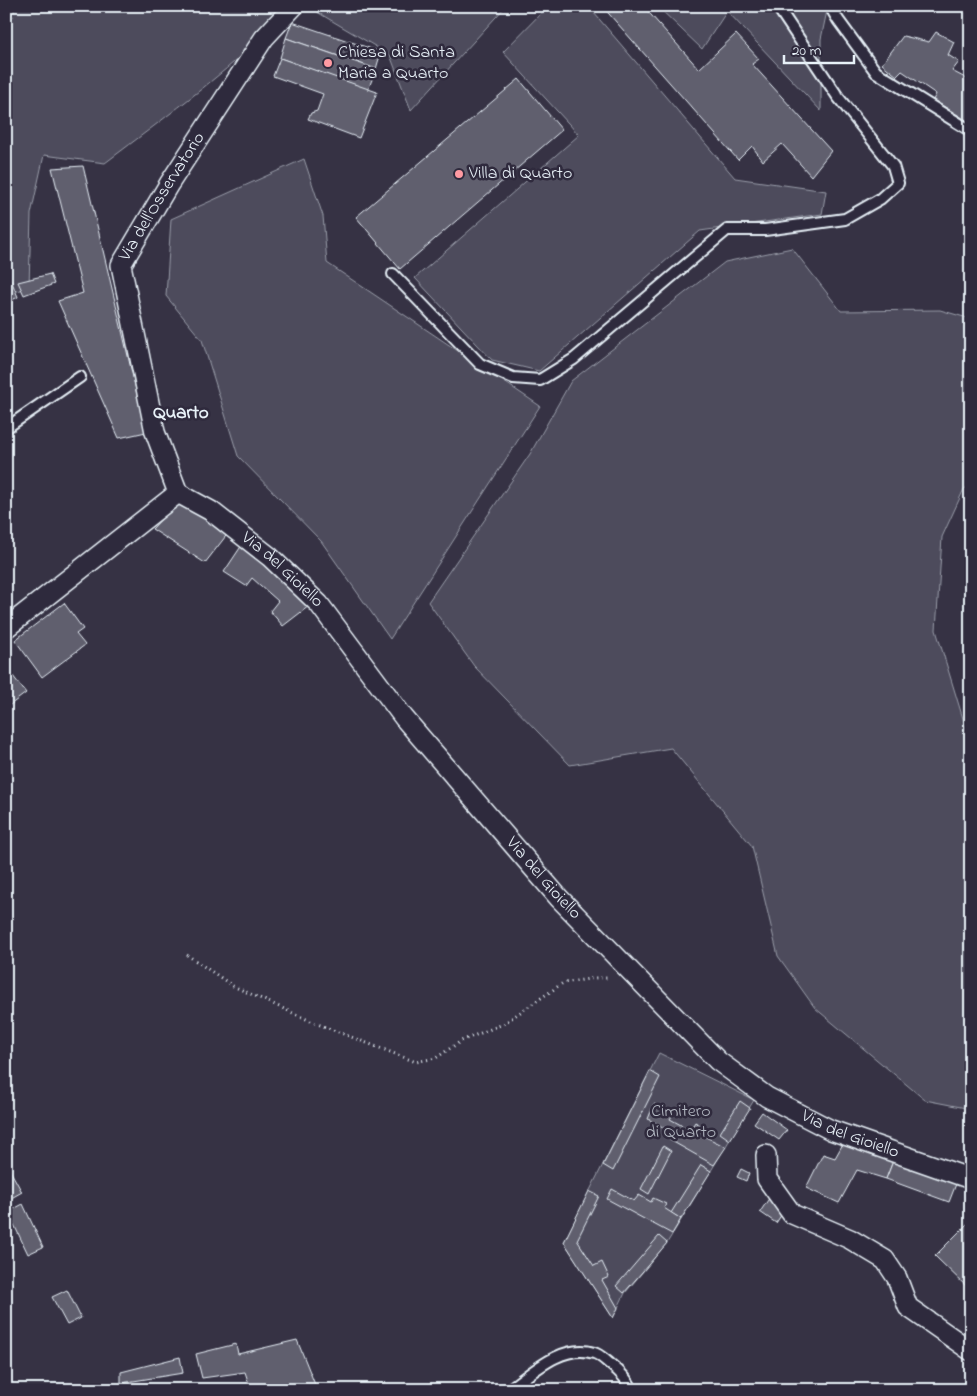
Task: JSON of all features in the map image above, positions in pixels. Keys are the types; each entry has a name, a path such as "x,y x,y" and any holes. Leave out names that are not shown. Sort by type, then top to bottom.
{"street":[{"name":"Via dell'Osservatorio","path":"178,493 155,432 121,265 169,184 264,38 294,6"},
{"path":"6,628 178,493"},
{"name":"Via del Gioiello","path":"178,493 210,511 270,557 319,604 404,718 559,898 718,1061 766,1098 831,1130 971,1179"},
{"path":"766,1155 768,1179 792,1214 850,1239 885,1260 897,1278 908,1307 971,1351"}],"lane":[{"path":"393,274 480,364 513,378 540,380 574,359 727,230 765,230 845,219 880,199 898,183 893,166 838,97 777,6"},
{"path":"830,6 876,72 971,131"},
{"path":"6,428 80,377"},
{"path":"508,1390 566,1352 579,1350 595,1353 629,1382 632,1390"}],"path":[{"path":"6,46 14,6"},
{"path":"187,955 233,986 315,1023 416,1062 436,1058 461,1041 503,1024 563,982 614,978 624,964"}],"green space":[{"path":"6,6 294,6 250,49 226,69 105,163 44,155 31,214 29,287 6,295"},
{"path":"323,6 506,6 411,110 390,55 317,12"},
{"path":"548,6 588,6 735,178 826,191 822,214 700,231 539,371 492,360 415,278 579,135 503,52"},
{"path":"657,6 828,6 821,39 821,111 727,11 702,49"},
{"path":"304,159 323,216 327,263 540,406 390,639 321,541 238,456 202,340 166,296 171,219"},
{"path":"792,248 841,311 940,310 971,319 971,485 964,489 942,537 936,630 971,745 971,1109 925,1100 815,1008 778,956 752,846 671,748 570,765 474,666 428,602 530,454 571,381 725,262"},
{"name":"Cimitero di Quarto","path":"659,1053 754,1100 667,1243 625,1293 613,1318 564,1242"}],"building":[{"path":"602,6 643,6 699,69 736,34 759,59 752,64 831,151 811,176 782,144 763,161 752,146 738,160"},
{"path":"292,22 381,52 376,69 286,38"},
{"path":"936,32 954,42 948,55 959,62 952,71 971,81 971,123 933,100 936,94 902,71 897,76 882,64 903,36 929,42"},
{"name":"Chiesa di Santa Maria a Quarto","path":"286,38 376,69 368,90 280,58"},
{"path":"280,58 377,92 359,138 308,119 311,113 317,111 323,94 273,76"},
{"name":"Villa di Quarto","path":"519,79 562,130 400,269 356,217"},
{"path":"83,166 146,432 119,438 58,301 83,293 52,168"},
{"path":"50,274 54,284 24,295 18,282"},
{"path":"11,280 18,297 6,303 6,282"},
{"path":"180,499 229,532 205,563 152,529"},
{"path":"244,542 309,606 283,626 270,611 278,601 252,578 246,586 224,572"},
{"path":"64,603 83,629 76,634 85,645 42,677 15,640"},
{"path":"6,667 26,693 6,708"},
{"path":"650,1071 660,1077 613,1171 603,1165"},
{"path":"740,1101 750,1108 730,1140 720,1133"},
{"path":"654,1104 673,1114 670,1119 690,1130 695,1122 707,1129 704,1136 726,1147 714,1165 668,1139 672,1132 648,1119"},
{"path":"762,1112 787,1130 779,1140 754,1123"},
{"path":"844,1142 893,1161 886,1179 857,1170 839,1203 806,1188 823,1154 835,1158"},
{"path":"663,1146 671,1151 649,1194 641,1189"},
{"path":"893,1161 956,1184 949,1202 886,1179"},
{"path":"6,1163 22,1192 6,1201"},
{"path":"701,1165 711,1171 681,1219 671,1213"},
{"path":"741,1169 749,1173 746,1181 737,1177"},
{"path":"612,1189 634,1201 639,1195 651,1202 653,1198 666,1204 664,1208 681,1219 672,1234 607,1199"},
{"path":"589,1191 599,1196 577,1240 594,1266 602,1262 609,1277 602,1280 618,1308 613,1318 564,1242"},
{"path":"770,1197 786,1208 776,1223 760,1212"},
{"path":"23,1204 43,1247 28,1254 8,1212"},
{"path":"971,1220 971,1291 935,1256"},
{"path":"659,1236 667,1243 624,1293 616,1286"},
{"path":"67,1290 81,1318 67,1325 52,1297"},
{"path":"297,1340 316,1387 307,1390 251,1390 245,1372 202,1378 196,1354 236,1344 238,1354"},
{"path":"180,1357 183,1373 121,1383 121,1372"}],"place":[{"name":"Chiesa di Santa Maria a Quarto","path":"328,63"},
{"name":"Villa di Quarto","path":"459,174"}],"district":[{"name":"Quarto","path":"181,413"}]}
